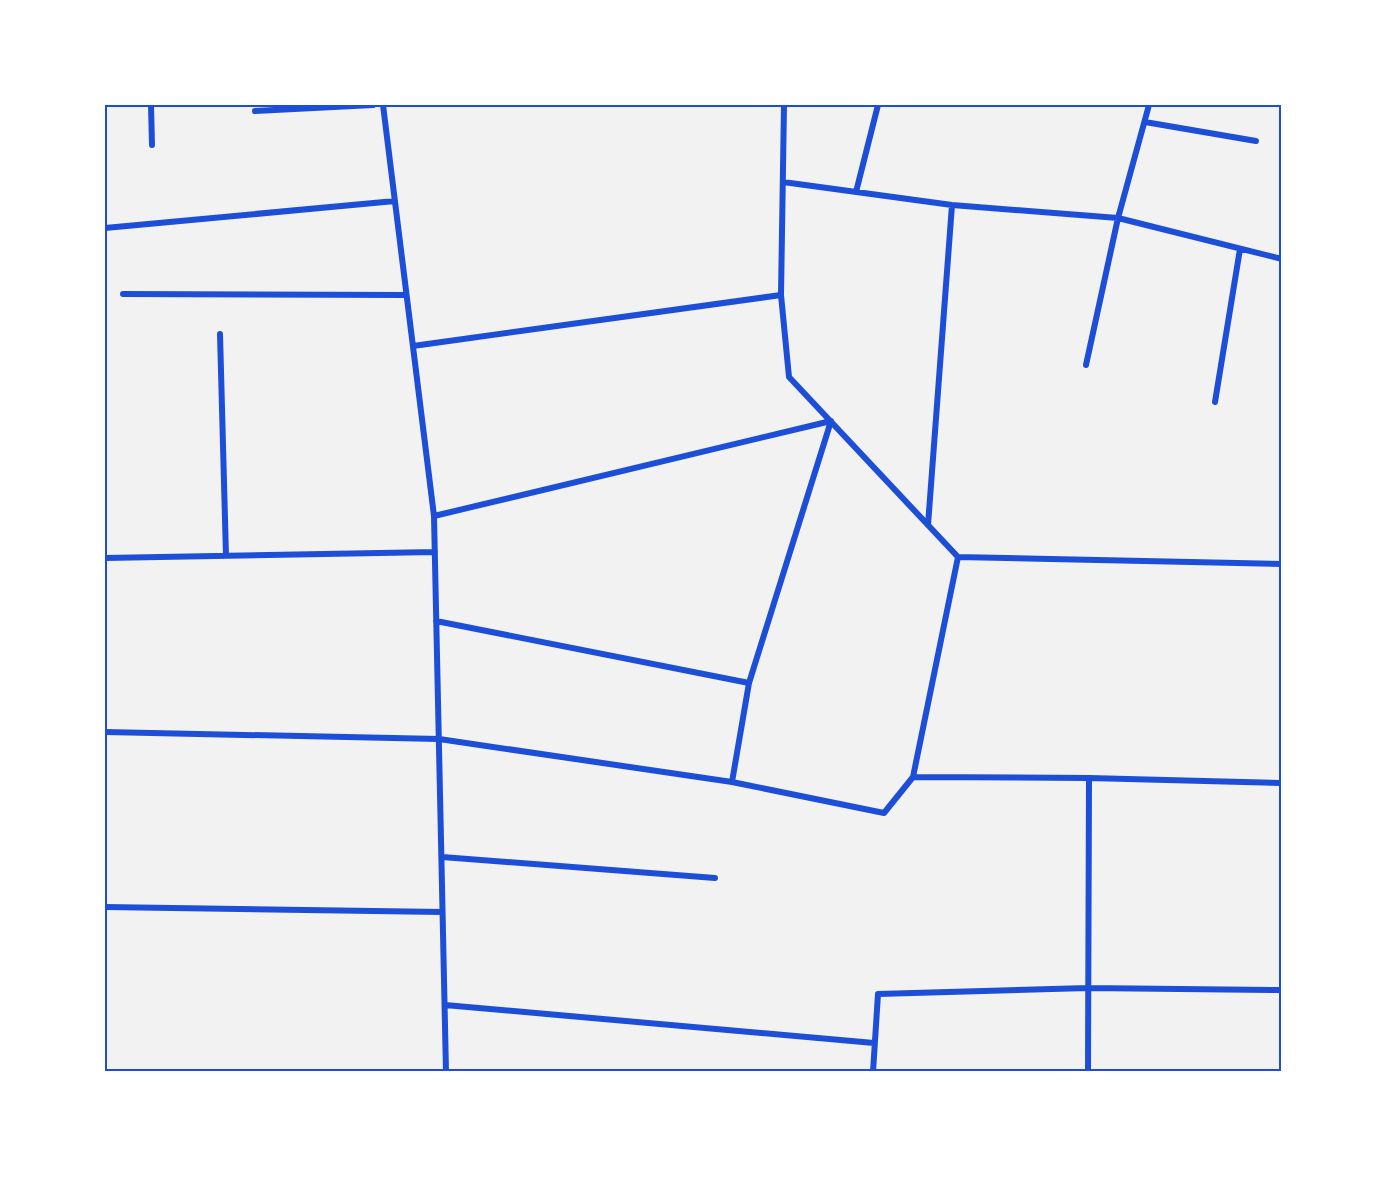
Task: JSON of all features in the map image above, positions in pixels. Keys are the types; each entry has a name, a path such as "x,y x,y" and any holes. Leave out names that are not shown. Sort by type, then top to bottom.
{"street":[{"path":"151,105 152,145"},
{"path":"255,111 373,105"},
{"path":"383,105 434,516 446,1072"},
{"path":"784,105 781,294 789,377 958,557 1282,564"},
{"path":"856,192 878,105"},
{"path":"1086,365 1118,218 1149,105"},
{"path":"1145,122 1256,141"},
{"path":"783,183 952,205 1118,218 1282,259"},
{"path":"105,228 395,201"},
{"path":"928,525 952,205"},
{"path":"1215,402 1240,249"},
{"path":"123,294 406,296"},
{"path":"413,346 781,294"},
{"path":"220,334 226,556"},
{"path":"434,516 831,422"},
{"path":"732,782 749,683 831,422"},
{"path":"105,558 435,552"},
{"path":"105,732 439,739 732,782 884,813 913,777 958,557"},
{"path":"436,621 749,683"},
{"path":"913,777 1089,778 1282,783"},
{"path":"1089,778 1089,1072"},
{"path":"442,857 715,878"},
{"path":"105,907 442,912"},
{"path":"873,1072 878,994 1088,988 1282,990"},
{"path":"445,1005 874,1043"}]}
